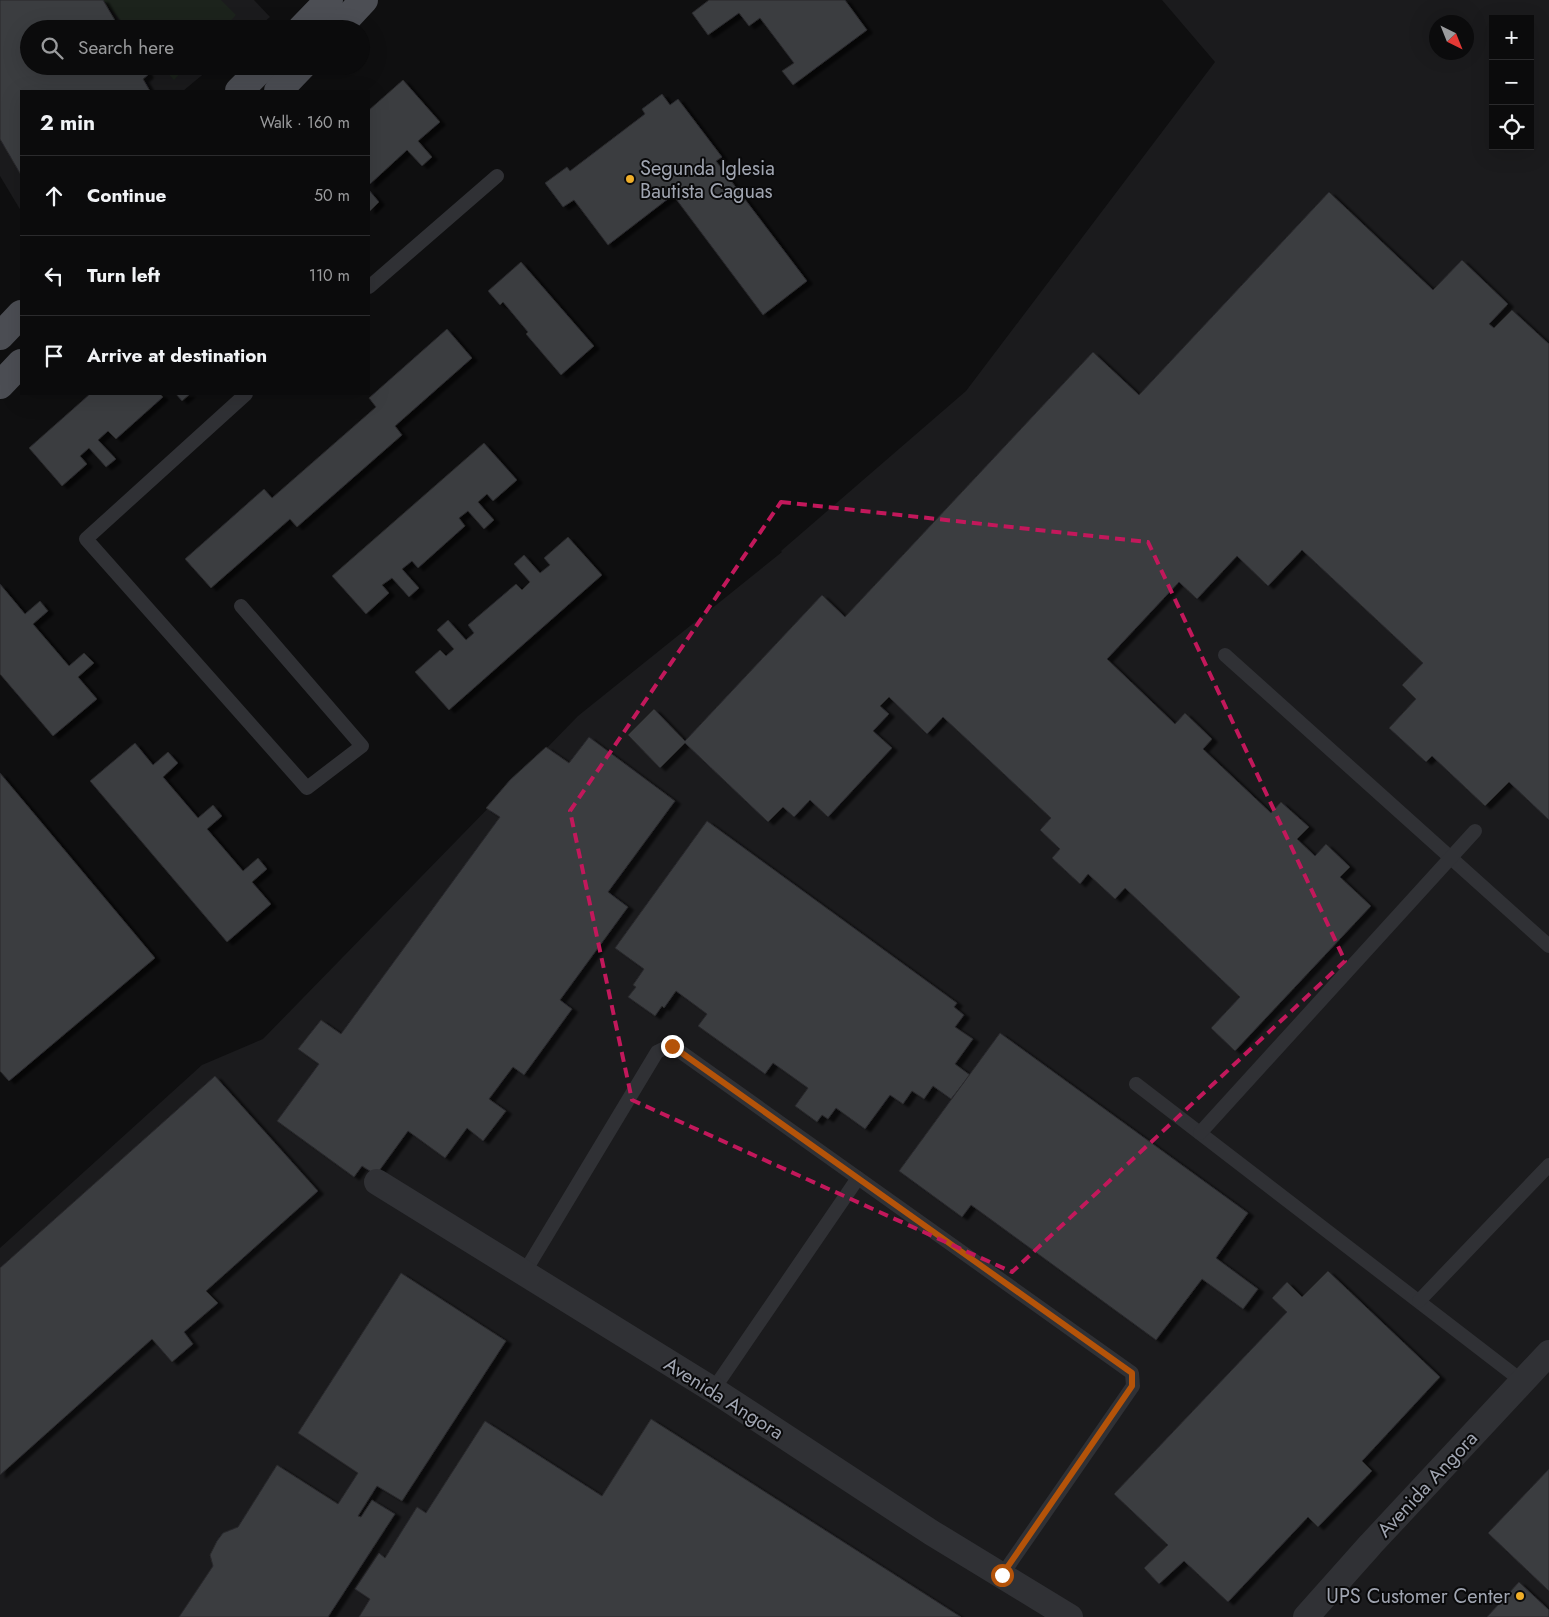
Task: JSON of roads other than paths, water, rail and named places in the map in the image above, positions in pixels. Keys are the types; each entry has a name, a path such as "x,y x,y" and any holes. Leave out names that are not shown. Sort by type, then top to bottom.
{"main road":[{"path":"310,20 329,0"},
{"path":"345,20 364,0"},
{"path":"240,90 255,75"},
{"path":"279,90 293,75"},
{"path":"0,336 20,315"},
{"path":"0,385 20,364"}],"street":[{"name":"Avenida Angora","path":"376,1182 713,1390 932,1533 1070,1617"},
{"name":"Avenida Angora","path":"1306,1617 1371,1544 1549,1353"}],"lane":[{"path":"370,286 497,176"},
{"path":"240,606 362,746 307,788 86,539 245,395"},
{"path":"1225,655 1549,946"},
{"path":"1200,1132 1475,831"},
{"path":"524,1273 657,1052 672,1046 1132,1373 1132,1386 1002,1575"},
{"path":"1136,1084 1522,1381"},
{"path":"1419,1301 1549,1165"},
{"path":"713,1390 858,1178"}],"place":[{"name":"Segunda Iglesia Bautista Caguas","path":"630,179"},
{"name":"UPS Customer Center","path":"1520,1596"}]}
